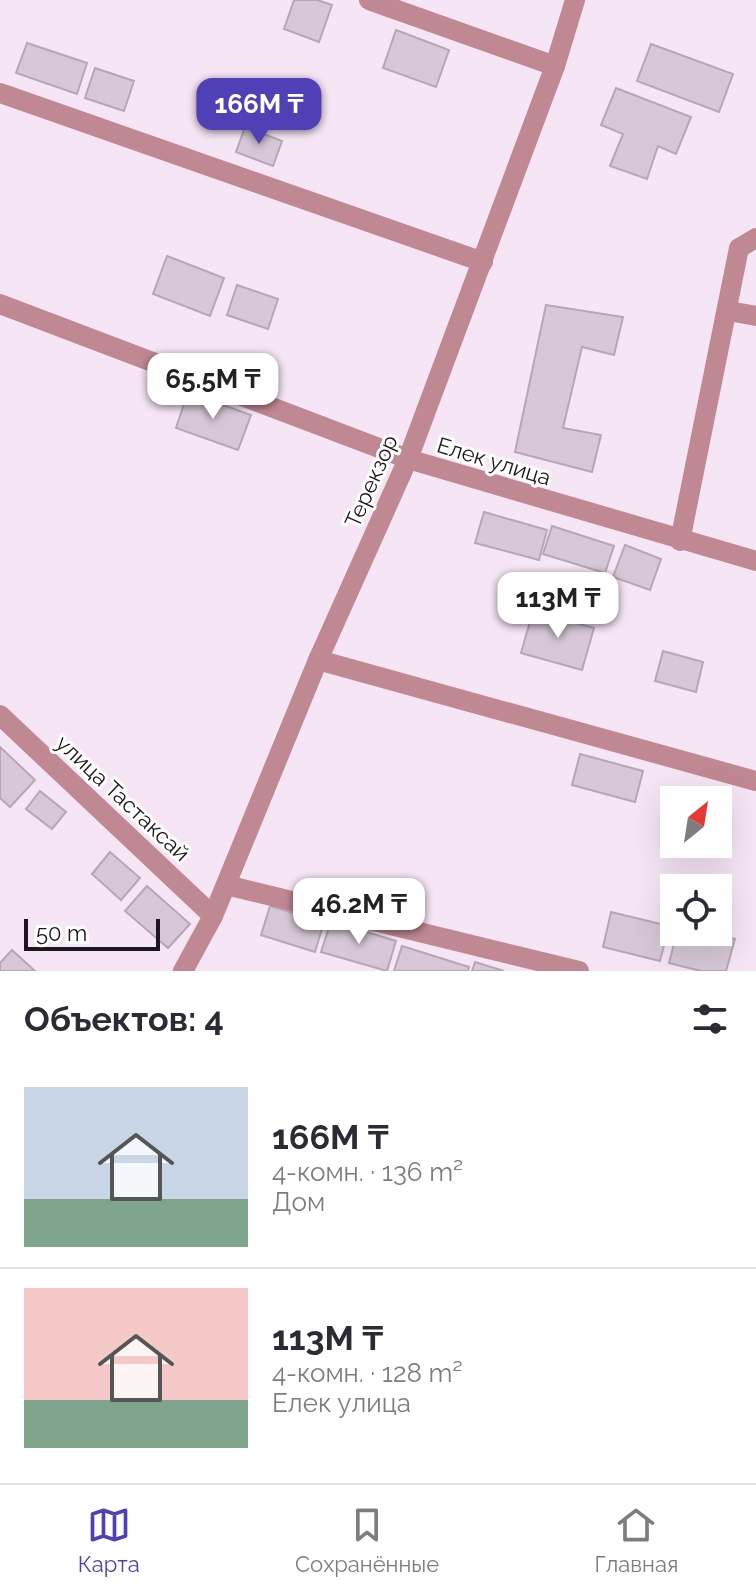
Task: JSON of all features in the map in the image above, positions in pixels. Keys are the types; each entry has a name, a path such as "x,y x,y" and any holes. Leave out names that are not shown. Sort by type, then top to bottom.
{"street":[{"path":"369,0 555,66"},
{"name":"Терекзор","path":"183,971 213,916 318,660 408,459 555,66 575,0"},
{"path":"0,93 483,262"},
{"path":"680,541 729,311 739,248 756,238"},
{"name":"Елек улица","path":"0,304 408,459 756,561"},
{"path":"729,311 756,316"},
{"path":"318,660 756,781"},
{"name":"улица Тастаксай","path":"0,715 213,916"},
{"path":"226,885 579,971"}],"building":[{"path":"294,0 317,0 332,5 319,42 284,29"},
{"path":"396,30 449,50 436,87 383,68"},
{"path":"27,43 87,63 77,94 16,73"},
{"path":"651,44 733,74 719,112 637,81"},
{"path":"95,68 134,81 124,111 85,98"},
{"path":"616,88 691,117 676,154 658,146 647,179 610,166 623,134 601,125"},
{"path":"245,127 282,141 273,166 236,152"},
{"path":"167,256 224,278 210,316 153,294"},
{"path":"237,285 278,299 268,329 227,315"},
{"path":"546,305 623,317 614,355 582,347 563,428 601,435 592,472 515,452"},
{"path":"188,392 251,415 238,450 176,428"},
{"path":"484,512 547,530 539,560 475,543"},
{"path":"552,526 614,546 605,573 543,554"},
{"path":"625,545 661,559 650,590 613,577"},
{"path":"533,611 594,628 582,670 521,653"},
{"path":"663,651 703,662 696,692 655,681"},
{"path":"0,747 35,780 10,807 0,798"},
{"path":"580,754 643,771 635,802 572,785"},
{"path":"40,791 66,812 52,829 26,809"},
{"path":"110,852 140,878 121,900 92,874"},
{"path":"147,886 190,924 168,948 125,911"},
{"path":"270,906 324,922 315,952 261,935"},
{"path":"611,912 660,924 660,946 664,946 660,961 603,947"},
{"path":"331,921 396,941 387,971 321,952"},
{"path":"732,938 735,939 726,971 701,971 669,963 673,946 732,946"},
{"path":"402,946 469,967 468,971 394,971"},
{"path":"12,950 35,971 0,971 0,963"},
{"path":"475,962 504,971 472,971"}]}
